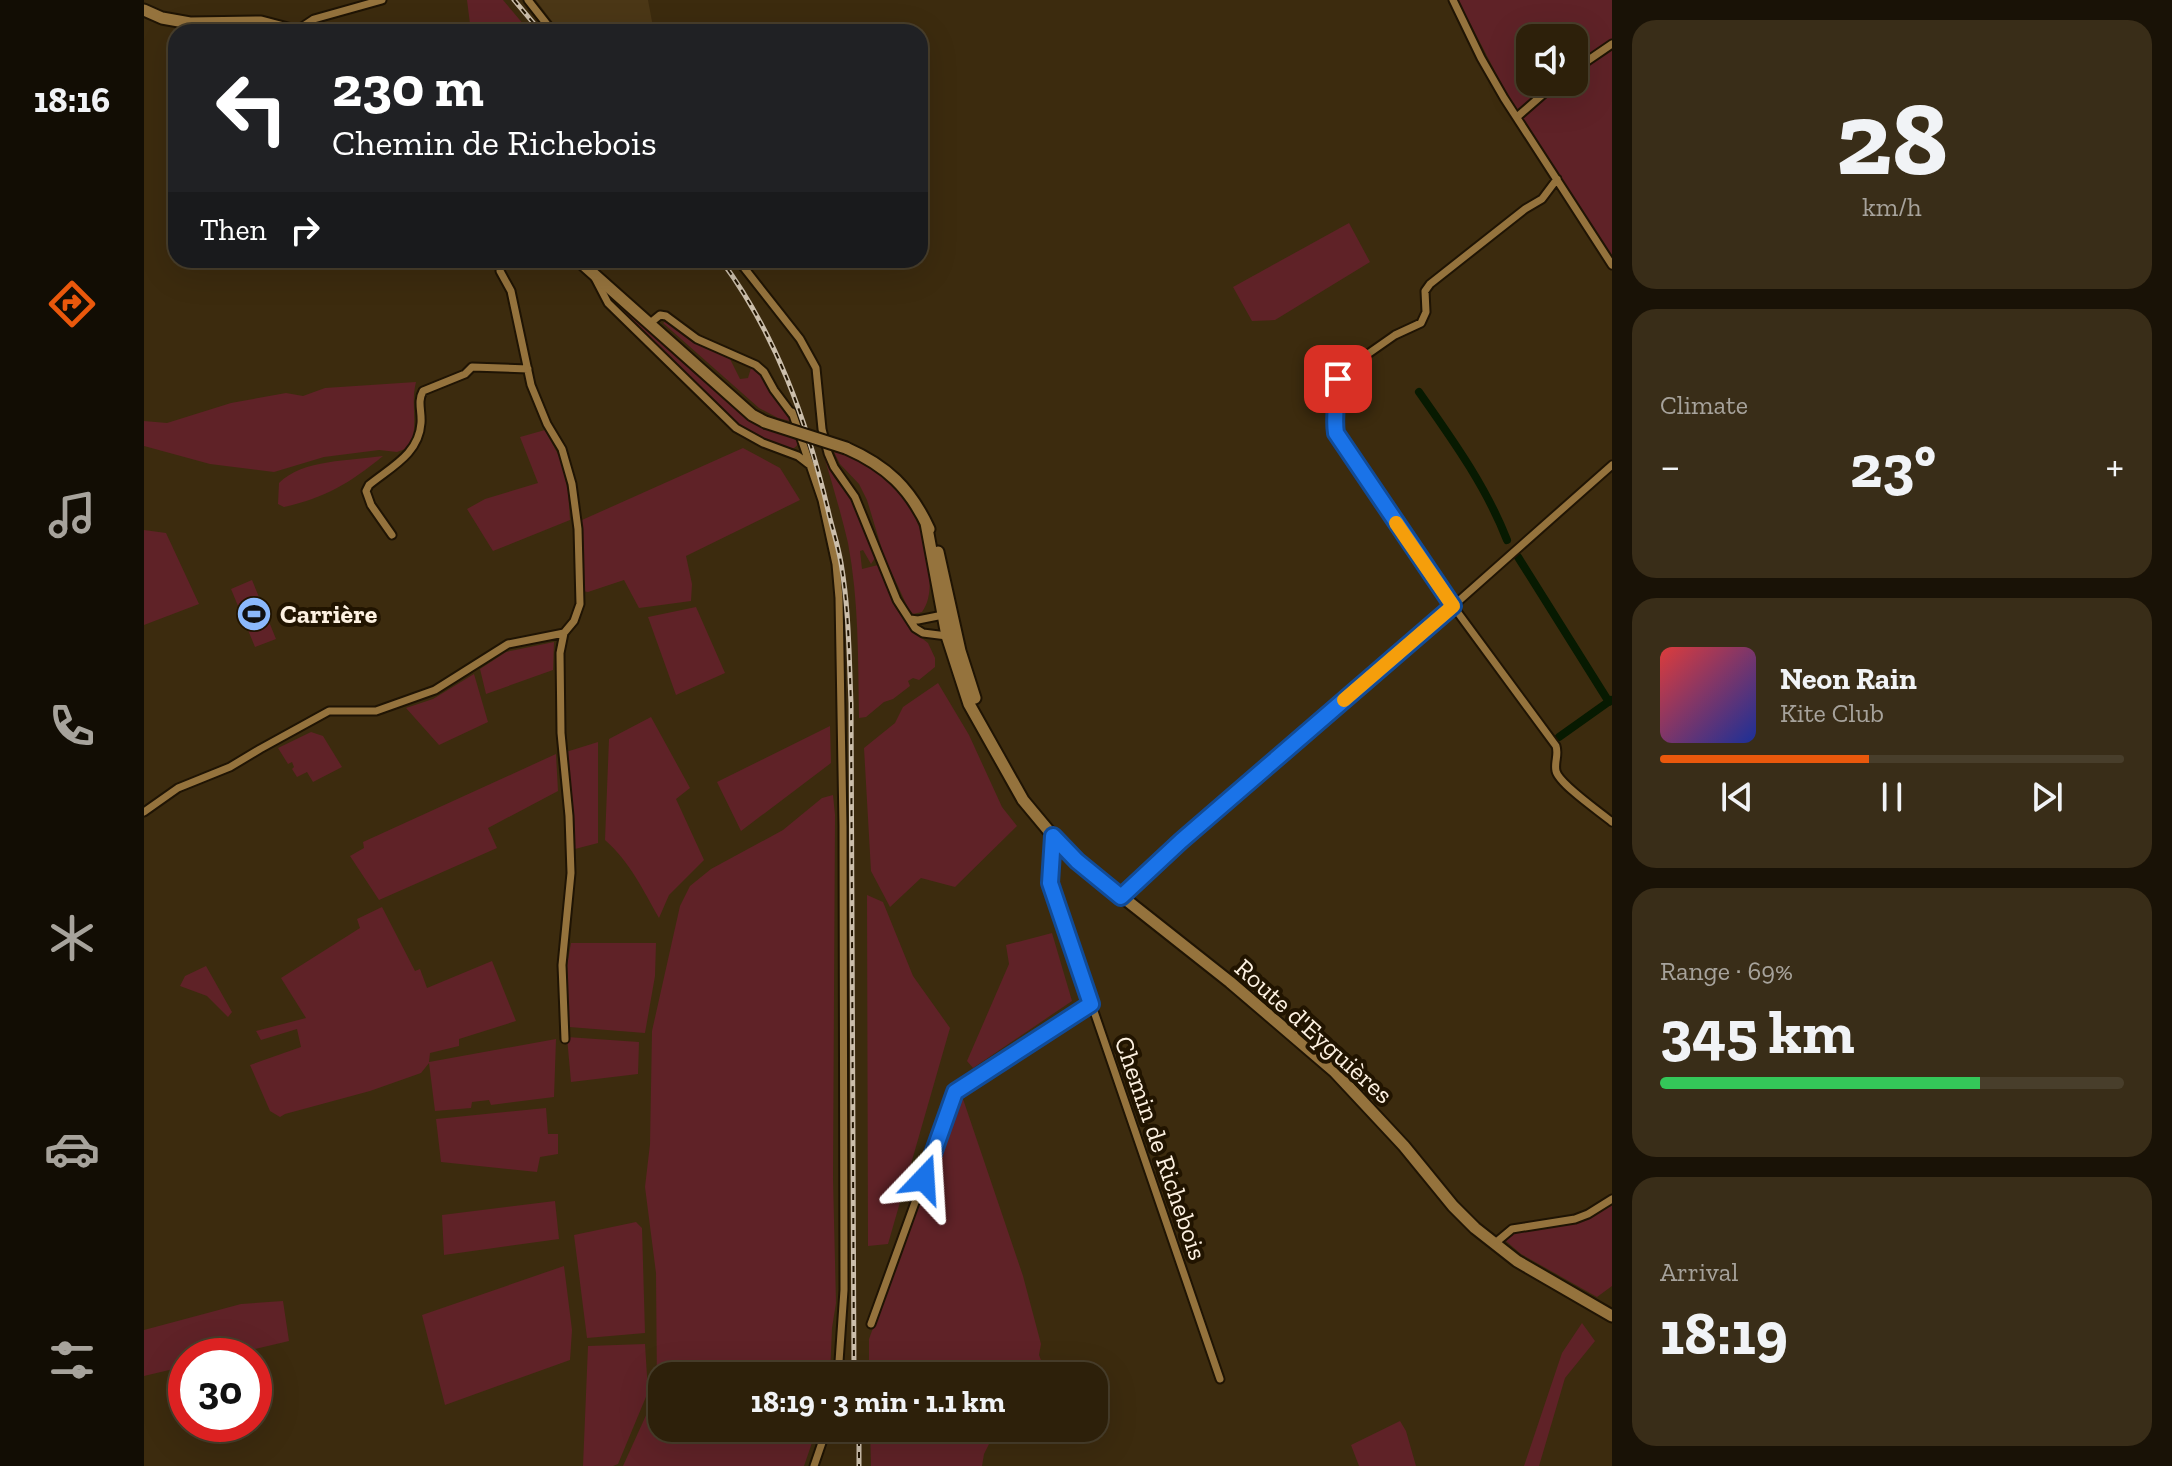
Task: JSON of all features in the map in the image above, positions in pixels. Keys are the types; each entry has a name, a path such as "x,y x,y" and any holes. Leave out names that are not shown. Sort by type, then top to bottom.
{"main road":[{"path":"144,10 162,18 190,23 268,24"},
{"path":"587,268 649,324"},
{"name":"Route d'Eyguières","path":"649,324 752,415 846,448 885,470 917,504 936,543 947,622 969,704 1023,800 1053,836 1077,861 1240,991 1334,1071 1404,1146 1453,1206 1494,1244 1548,1281 1612,1316"},
{"name":"Route d'Eyguières","path":"947,622 1000,762"}],"street":[{"path":"307,24 314,19 382,0"},
{"path":"528,0 547,24"},
{"path":"1453,0 1481,58 1612,265"},
{"path":"1588,60 1612,44"},
{"path":"1517,117 1541,96"},
{"path":"1557,179 1542,199 1430,284 1425,291 1426,312 1421,323 1395,335 1345,370 1338,379 1334,416 1336,433 1453,606 1556,746 1559,755 1555,769 1561,781 1612,822"},
{"path":"500,268 511,291 531,385 547,424 562,449 572,484 578,529 580,604 574,621 564,633 560,653 561,733 571,873 562,965 565,1039"},
{"path":"744,268 808,351 816,368 822,429 828,453 866,520 897,600 915,628 925,634 947,622"},
{"path":"592,273 608,303 736,428 763,443 798,456 812,467"},
{"path":"649,324 660,315 666,316 697,339 756,365 764,372 802,430 836,564 840,609 844,1290 839,1362"},
{"path":"392,535 371,505 366,491 369,485 412,450 421,427 419,402 423,391 465,374 472,367 528,369"},
{"path":"1121,897 1181,841 1612,465"},
{"path":"910,619 947,622"},
{"path":"144,812 178,788 230,767 329,711 376,711 435,690 508,644 564,633"},
{"name":"Chemin de Richebois","path":"1053,836 1050,883 1220,1379"},
{"path":"871,1324 955,1092 1091,1004"},
{"path":"1494,1244 1512,1229 1575,1219 1612,1199"},
{"path":"814,1466 822,1442"}],"shaded area":[{"path":"467,0 503,0 523,24 470,24"},
{"path":"536,0 648,0 652,24 554,24"},
{"path":"1458,0 1612,0 1612,257 1514,108"},
{"path":"1349,223 1370,262 1275,320 1252,321 1233,287"},
{"path":"611,296 767,427 799,443 794,448 781,448 736,424 619,308"},
{"path":"667,320 695,343 730,359 740,379 748,378 751,368 757,372 790,421 759,408 663,323"},
{"path":"416,382 413,438 410,447 397,452 379,450 324,457 274,472 210,464 144,446 144,421 167,423 231,403 286,393 303,396 325,388"},
{"path":"545,430 561,460 570,520 493,551 467,509 485,499 538,483 520,437"},
{"path":"743,448 780,468 800,500 686,556 692,584 691,601 639,608 624,580 588,592 582,591 582,520"},
{"path":"833,450 886,478 918,523 930,582 922,612 913,614 908,608 884,556 867,500"},
{"path":"823,453 834,477 860,512 875,558 871,564 863,550 860,551 862,569 878,565 895,607 910,629 928,643 935,658 935,667 919,680 913,678 908,681 910,686 866,717 859,718 852,565"},
{"path":"383,456 348,482 325,494 284,507 278,504 279,483 301,469 328,462"},
{"path":"144,530 166,533 199,604 144,625"},
{"name":"Carrière","path":"252,580 276,639 255,647 231,589"},
{"path":"696,607 725,673 676,695 648,617"},
{"path":"554,642 553,670 486,694 480,669 506,652"},
{"path":"474,674 488,722 439,745 406,708 433,699"},
{"path":"938,683 969,735 1002,807 1017,826 955,887 921,878 890,907 871,871 864,748 895,723 903,707"},
{"path":"651,717 690,788 676,799 704,860 669,895 659,918 629,867 605,840 609,739"},
{"path":"830,726 831,763 741,831 717,782"},
{"path":"311,732 323,736 342,767 313,782 307,772 297,777 292,762 288,764 278,748"},
{"path":"598,742 598,843 575,849 566,752"},
{"path":"556,754 558,791 488,828 497,848 379,900 350,856 364,848 363,842"},
{"path":"833,795 835,815 833,1179 836,1303 831,1362 657,1362 656,1273 645,1187 650,1144 652,1031 680,906 690,886 711,869 783,830 822,798"},
{"path":"867,895 883,902 913,976 950,1028 888,1244 868,1246"},
{"path":"382,907 415,971 420,969 427,988 492,961 516,1021 459,1039 459,1046 430,1053 429,1062 556,1039 554,1097 491,1105 489,1100 472,1102 471,1108 435,1111 429,1063 421,1073 370,1091 280,1117 270,1111 250,1065 301,1047 297,1029 261,1040 256,1031 306,1018 281,978 360,928 357,919"},
{"path":"1052,933 1072,1001 973,1068 967,1061 1009,964 1006,945"},
{"path":"571,943 656,943 655,976 645,1033 569,1027 567,966"},
{"path":"206,966 232,1012 228,1017 207,996 180,986 185,976"},
{"path":"567,1037 639,1042 638,1074 571,1082"},
{"path":"958,1094 962,1096 1023,1276 1041,1344 1039,1355 1042,1362 869,1362 869,1339"},
{"path":"546,1108 548,1134 558,1134 558,1154 540,1157 537,1172 441,1162 436,1119"},
{"path":"555,1201 559,1239 444,1255 442,1215"},
{"path":"1612,1202 1612,1286 1597,1297 1521,1254 1506,1241 1517,1230 1546,1227"},
{"path":"636,1222 642,1228 645,1333 587,1338 574,1235"},
{"path":"564,1266 572,1330 570,1360 445,1405 422,1315"},
{"path":"283,1301 289,1341 272,1345 272,1338 168,1338 168,1370 144,1376 144,1330 241,1304"},
{"path":"1582,1323 1595,1341 1565,1378 1539,1466 1524,1466 1562,1353"},
{"path":"645,1344 648,1392 618,1464 613,1466 583,1466 588,1346"},
{"path":"648,1411 648,1442 812,1442 804,1466 623,1466"},
{"path":"1400,1421 1416,1466 1359,1466 1351,1445"},
{"path":"870,1442 995,1442 989,1444 982,1466 871,1466"}],"waterway":[{"path":"1419,392 1479,482 1507,540"},
{"path":"1518,557 1609,702"},
{"path":"1559,737 1611,700"}],"railway":[{"path":"514,0 534,24"},
{"path":"727,268 758,318 787,379 820,477 844,580 851,703 854,1362"},
{"path":"859,1442 859,1466"}],"slow traffic":[{"path":"1344,700 1453,606 1396,523"}],"place":[{"name":"Carrière","path":"254,614"}],"route":[{"path":"924,1179 955,1092 1091,1004 1050,883 1053,836 1077,861 1121,897 1181,841 1453,606 1336,433 1334,416 1338,379"}]}
